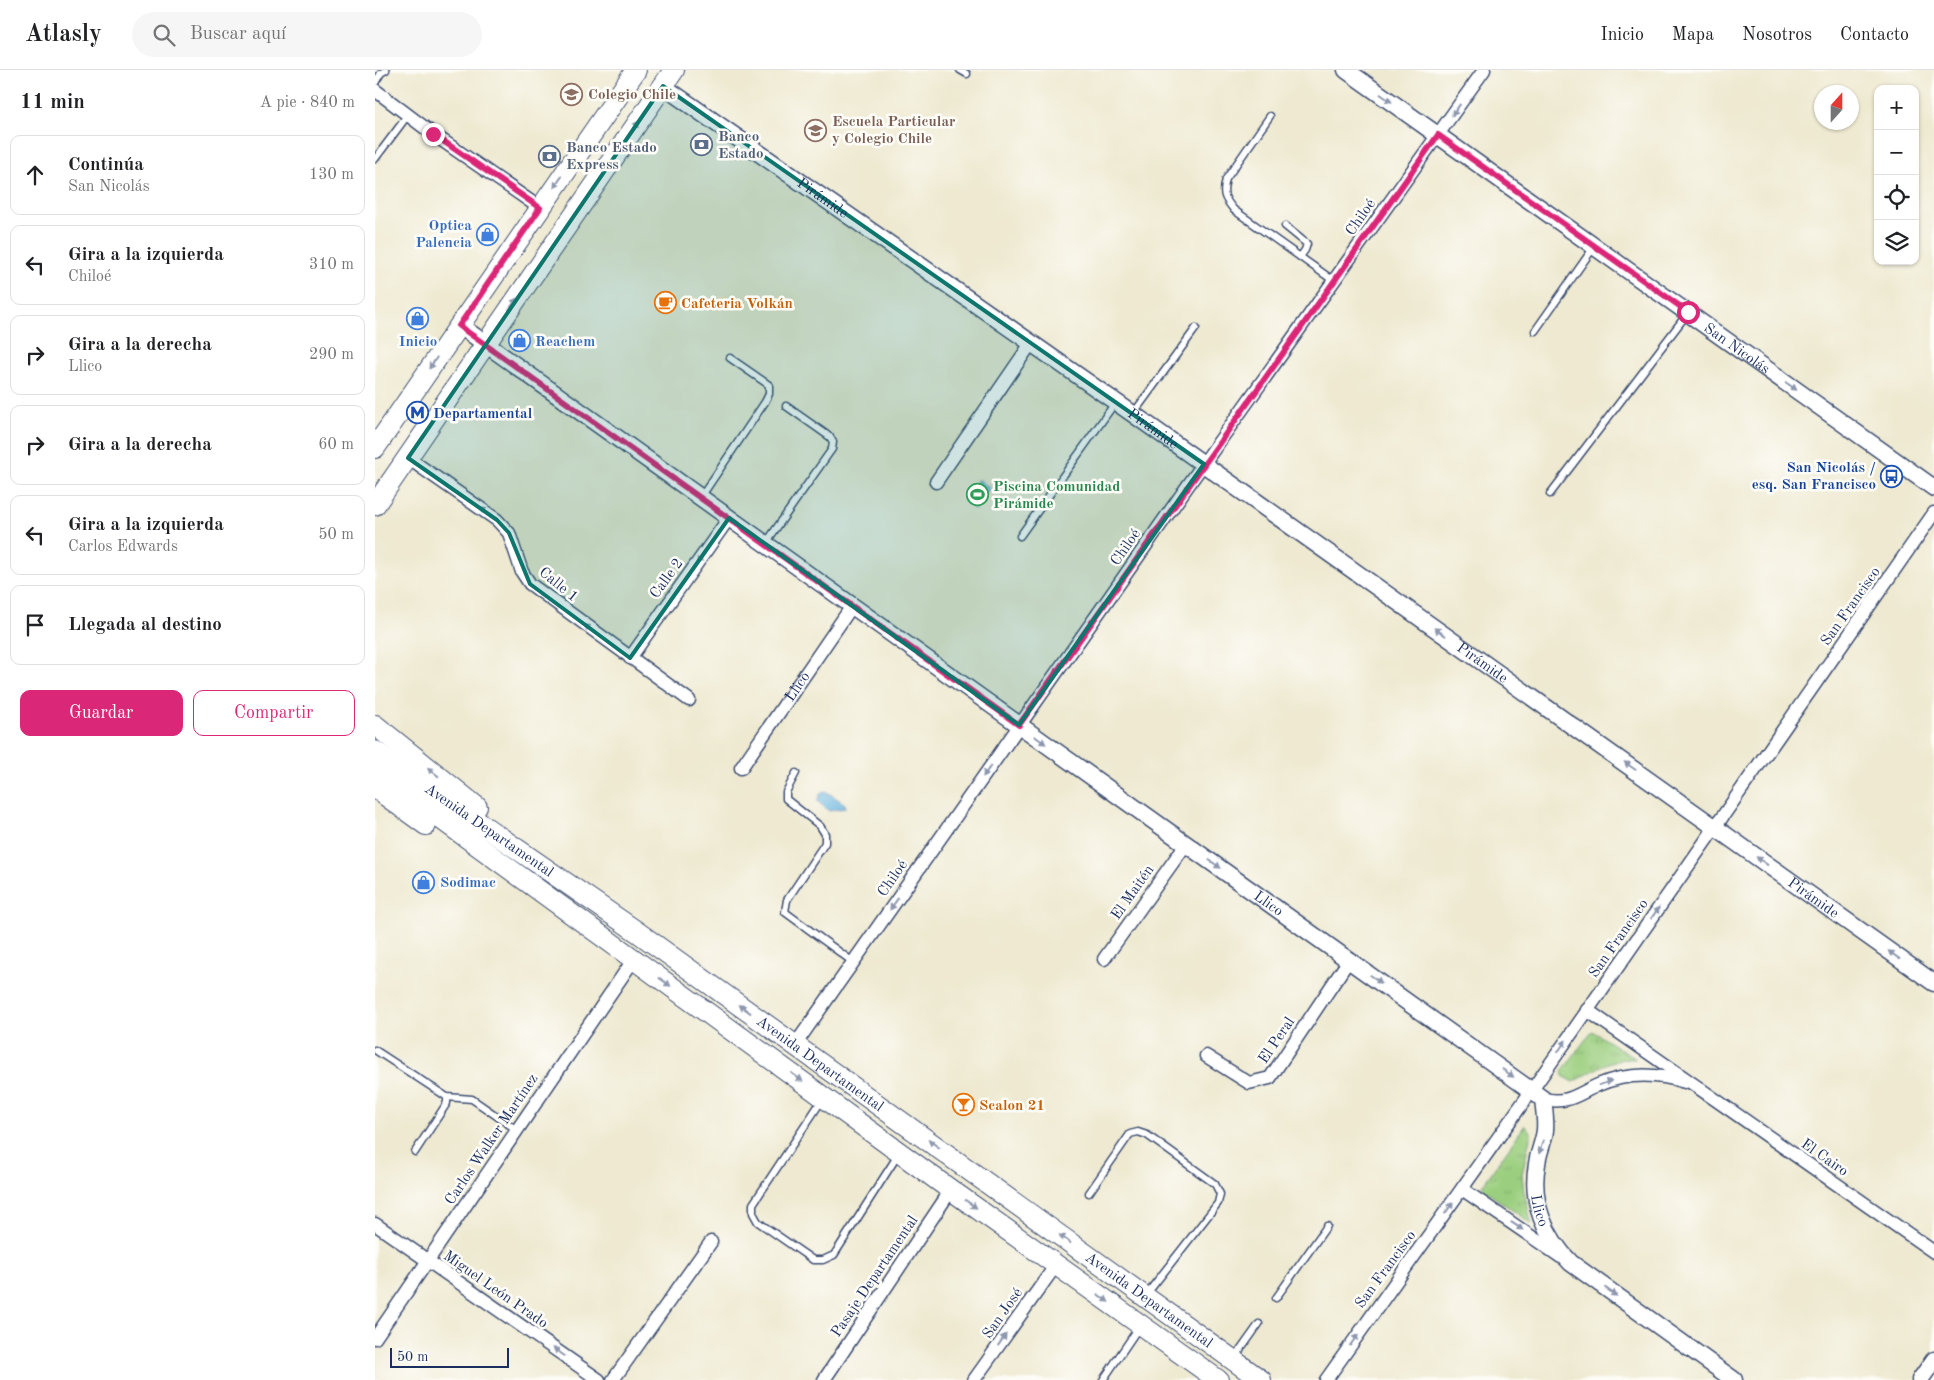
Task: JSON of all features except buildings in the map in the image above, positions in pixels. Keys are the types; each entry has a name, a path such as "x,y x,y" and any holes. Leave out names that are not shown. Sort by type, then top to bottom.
{"main road":[{"path":"378,435 459,326 635,72 648,78 669,78"},
{"path":"375,506 669,78"},
{"path":"375,725 478,808 570,875 636,931"},
{"name":"Avenida Departamental","path":"375,752 636,931 1261,1380"},
{"name":"Avenida Departamental","path":"375,771 951,1190 1218,1380"},
{"path":"375,788 544,908 612,942"}],"street":[{"name":"San Nicolás","path":"1346,70 1934,488"},
{"name":"Chiloé","path":"795,1045 1019,725 1484,70"},
{"name":"Pirámide","path":"669,78 1032,342 1934,983"},
{"path":"375,90 540,208"},
{"name":"Llico","path":"459,326 1538,1094 1545,1132 1536,1166 1537,1202 1549,1235 1571,1263"},
{"path":"936,482 1032,342"},
{"name":"Calle 1","path":"408,458 497,520 509,533 522,572 530,584 689,700"},
{"name":"San Francisco","path":"1326,1380 1462,1189 1538,1094 1587,1010 1716,828 1934,513"},
{"name":"Calle 2","path":"630,658 729,518"},
{"name":"Llico","path":"741,768 852,606"},
{"name":"El Maitén","path":"1104,960 1186,844"},
{"name":"Carlos Walker Martínez","path":"375,1338 634,959"},
{"name":"El Peral","path":"1206,1056 1249,1083 1270,1078 1349,960"},
{"name":"El Cairo","path":"1587,1010 1934,1252"},
{"name":"El Cairo","path":"1538,1094 1557,1102 1572,1099 1607,1081 1642,1075 1665,1077 1698,1088"},
{"name":"Llico","path":"1462,1189 1571,1263 1734,1380"},
{"name":"Pasaje Departamental","path":"824,1380 951,1190"},
{"name":"Miguel León Prado","path":"375,1224 599,1380"},
{"path":"613,1380 711,1242"},
{"name":"San José","path":"974,1380 1056,1265"},
{"path":"1920,1380 1934,1360"}],"lane":[{"path":"375,83 381,73 386,70"},
{"path":"961,70 967,74"},
{"path":"375,159 408,115"},
{"path":"1269,116 1226,179 1223,190 1225,200 1234,210 1334,281"},
{"path":"1285,226 1307,244 1300,257"},
{"path":"1535,331 1595,246"},
{"path":"1550,494 1688,312"},
{"path":"1133,414 1196,328"},
{"path":"700,498 769,394 769,385 730,358"},
{"path":"1020,536 1116,401"},
{"path":"765,544 832,449 833,442 830,437 786,406"},
{"path":"796,774 785,792 787,799 819,826 825,834 825,843 787,900 785,912 853,962"},
{"path":"375,1050 447,1097 472,1099 517,1130"},
{"path":"415,1152 447,1103 447,1097"},
{"path":"824,1097 753,1204 753,1213 758,1222 813,1260 823,1260 834,1255 900,1152"},
{"path":"1089,1193 1130,1134 1138,1132 1147,1135 1215,1184 1220,1194 1218,1203 1145,1297"},
{"path":"1276,1298 1327,1226"},
{"path":"1233,1360 1259,1324"},
{"path":"1103,1380 1141,1325"}],"highlighted area":[{"path":"663,86 1204,464 1019,725 729,518 630,658 530,584 509,533 497,520 408,458"}],"green space":[{"path":"1592,1031 1636,1059 1610,1062 1574,1082 1563,1076 1562,1071"},
{"path":"1525,1125 1531,1133 1522,1174 1524,1192 1532,1224 1484,1190 1482,1186"}],"water":[{"name":"Piscina Comunidad Pirámide","path":"978,479 990,488 975,510 964,501"},
{"path":"827,792 845,804 845,808 829,811 817,801 821,793"}],"place":[{"name":"Colegio Chile","path":"572,94"},
{"name":"Escuela Particular y Colegio Chile","path":"816,130"},
{"name":"Banco Estado","path":"702,145"},
{"name":"Banco Estado Express","path":"550,156"},
{"name":"Optica Palencia","path":"488,234"},
{"name":"Cafeteria Volkán","path":"665,303"},
{"name":"Inicio","path":"418,318"},
{"name":"Reachem","path":"519,341"},
{"name":"Departamental","path":"417,413"},
{"name":"San Nicolás / esq. San Francisco","path":"1892,476"},
{"name":"Piscina Comunidad Pirámide","path":"977,495"},
{"name":"Sodimac","path":"424,882"},
{"name":"Scalon 21","path":"963,1105"}],"route":[{"path":"433,134 540,208 459,326 1019,725 1438,135 1688,312"}]}
